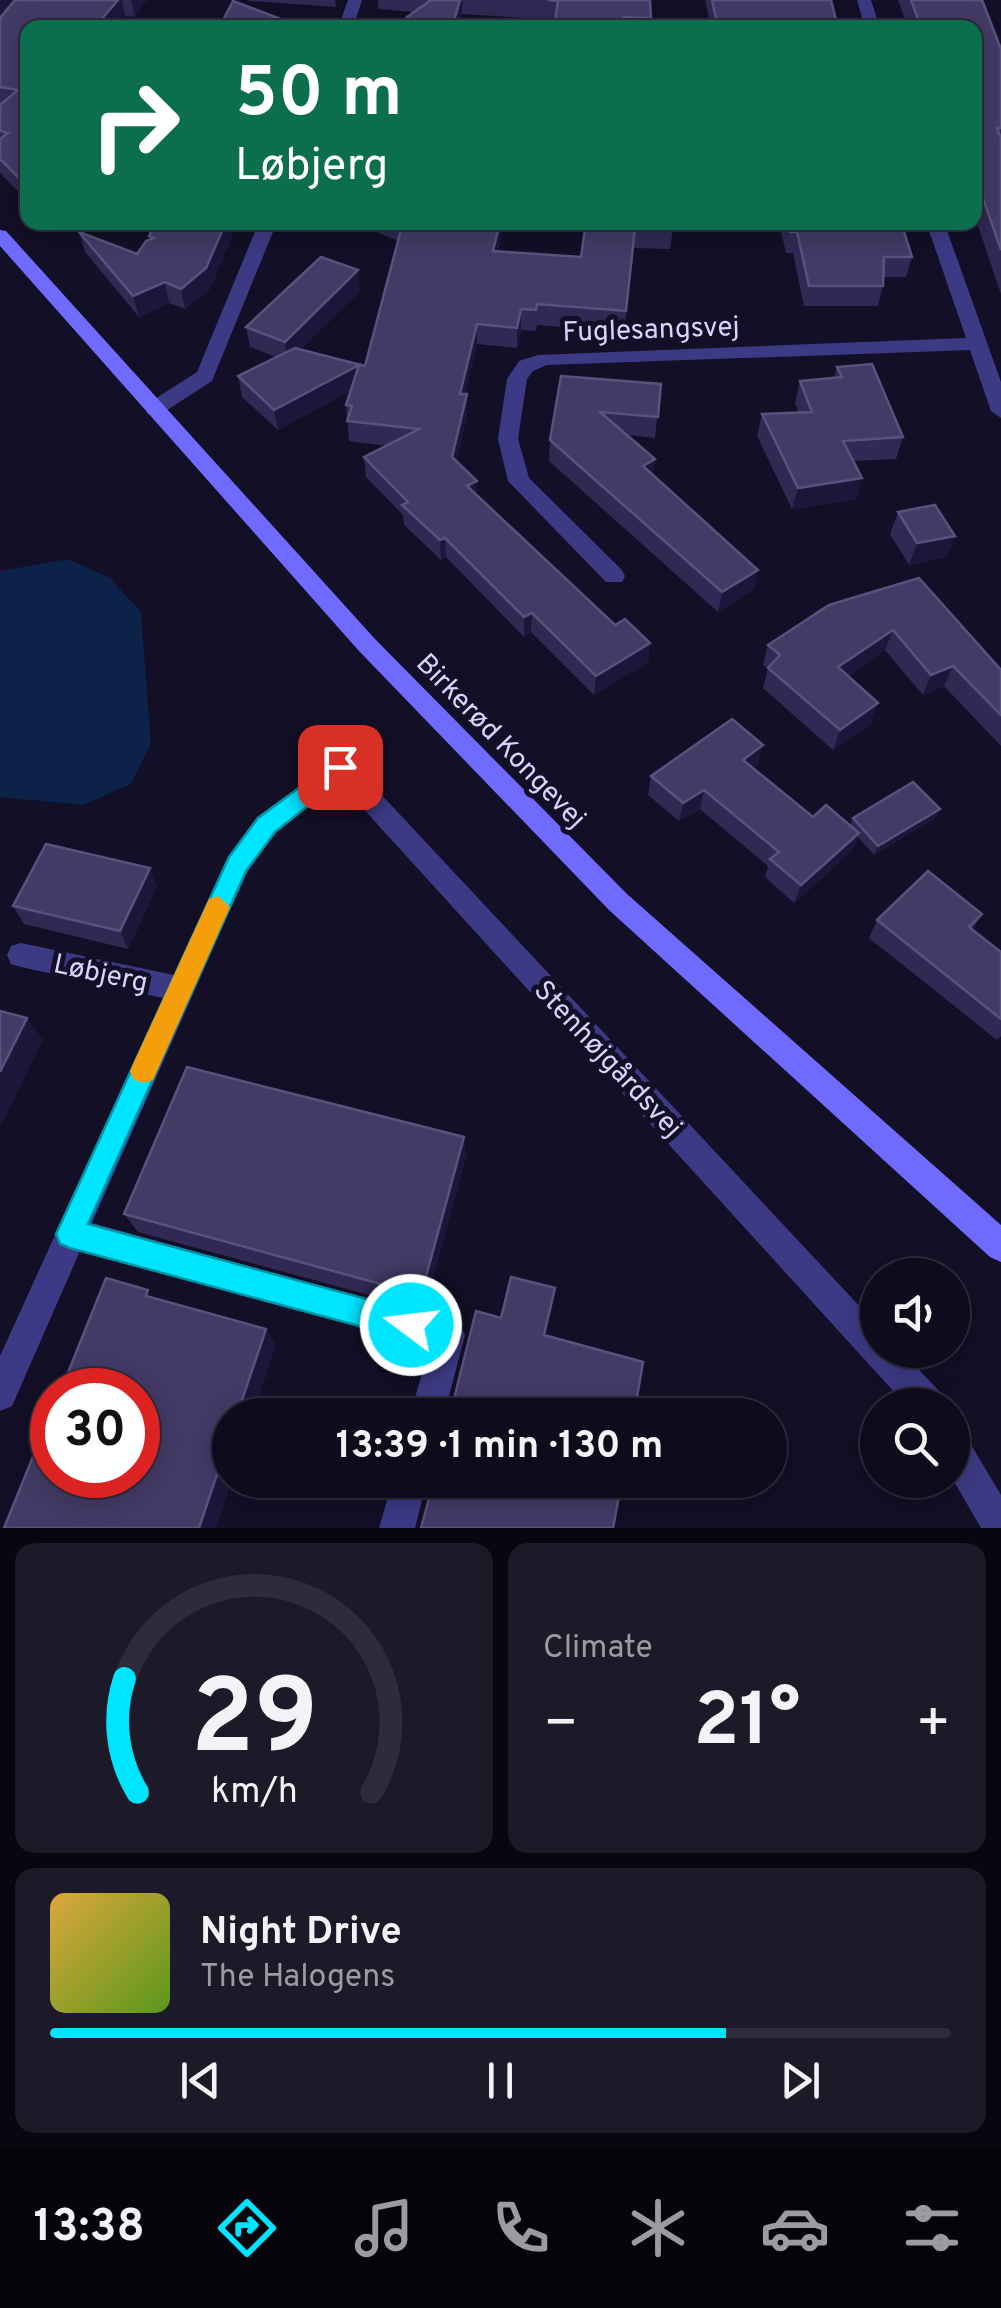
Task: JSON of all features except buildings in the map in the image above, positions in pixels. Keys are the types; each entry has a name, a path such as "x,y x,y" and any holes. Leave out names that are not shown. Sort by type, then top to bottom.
{"main road":[{"name":"Birkerød Kongevej","path":"0,235 367,645 618,902 1001,1246"}],"street":[{"path":"154,410 205,376 265,230"},
{"path":"938,230 974,344 1001,411"},
{"name":"Fuglesangsvej","path":"614,576 519,482 508,439 517,379 526,366 545,359 974,344"},
{"name":"Løbjerg","path":"0,1394 237,865 266,825 340,767"},
{"name":"Stenhøjgårdsvej","path":"340,767 860,1330"},
{"name":"Løbjerg","path":"21,954 181,989"},
{"path":"70,1234 449,1336 433,1398"},
{"name":"Stenhøjgårdsvej","path":"895,1368 913,1388"},
{"path":"970,1475 1001,1528"},
{"path":"397,1528 405,1498"}],"water":[{"path":"68,559 110,578 141,612 151,744 131,784 83,805 0,797 0,571"}],"slow traffic":[{"path":"144,1071 218,907"}],"route":[{"path":"340,767 266,825 237,865 70,1234 411,1325"}]}
